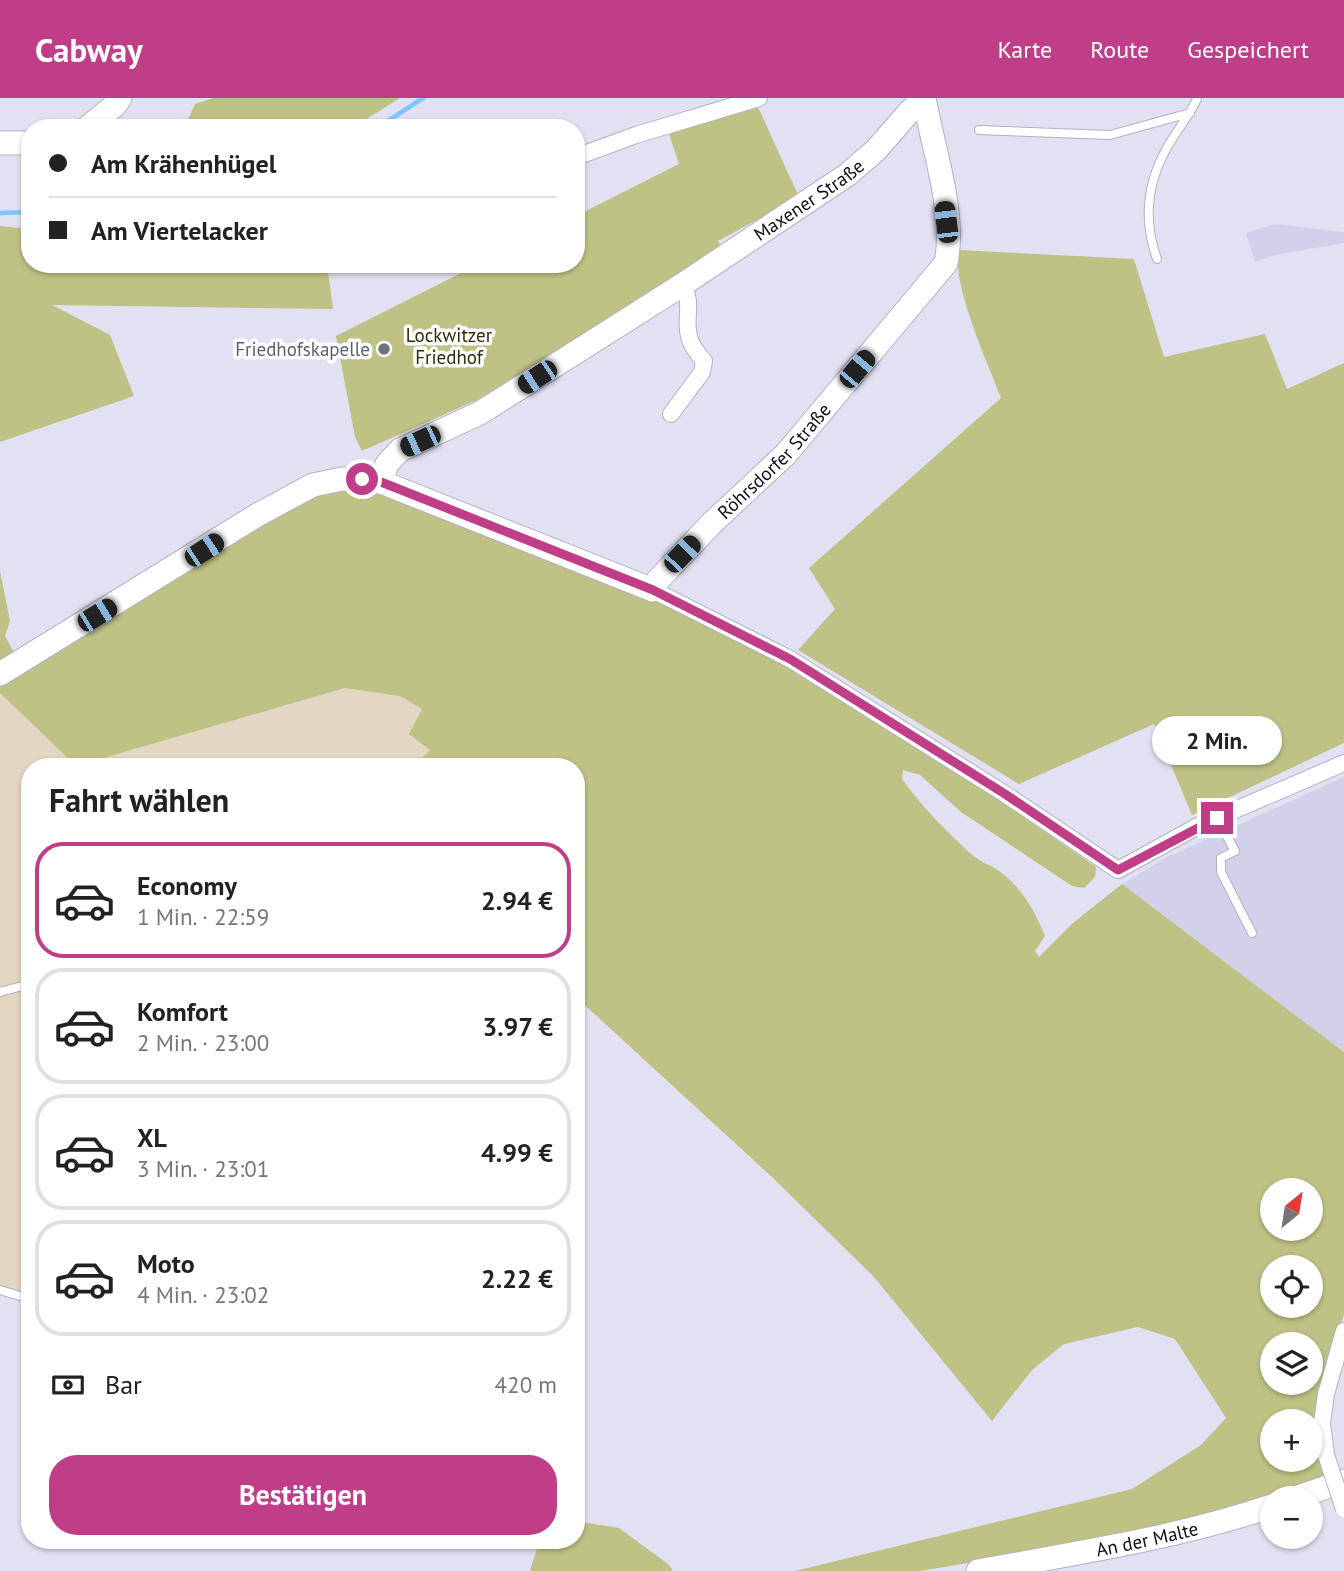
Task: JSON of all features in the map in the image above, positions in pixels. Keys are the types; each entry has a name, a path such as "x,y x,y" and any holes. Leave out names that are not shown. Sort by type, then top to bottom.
{"street":[{"path":"98,119 120,98"},
{"path":"585,154 636,135 760,98"},
{"name":"Maxener Straße","path":"381,482 387,464 400,450 480,413 682,285 847,175 876,150 924,99"},
{"name":"Röhrsdorfer Straße","path":"653,590 658,580 712,523 786,454 946,263 949,244 941,177 924,99"},
{"path":"0,143 21,143"},
{"path":"671,414 702,372 704,362 689,339 690,307 688,294 682,285"},
{"path":"0,674 259,514 313,485 362,479 381,482 653,590 790,659 1005,794 1118,870 1217,818 1344,763"},
{"path":"1344,1331 1326,1394 1322,1423 1326,1455 1344,1509"},
{"path":"1323,1489 1344,1482"},
{"path":"1323,1503 1344,1497"},
{"name":"An der Malte","path":"978,1571 1131,1544 1260,1510"},
{"name":"An der Malte","path":"1054,1571 1143,1555 1260,1523"}],"lane":[{"path":"1157,258 1149,233 1148,212 1154,178 1166,150 1197,99"},
{"path":"979,130 1110,135 1190,113"},
{"path":"1217,818 1235,851 1220,858 1222,872 1252,933"},
{"path":"0,992 21,986"},
{"path":"0,1290 21,1296"}],"shaded area":[{"path":"1274,224 1344,232 1344,243 1276,255 1255,262 1246,233"},
{"path":"345,688 400,696 422,709 431,750 422,758 104,758"},
{"path":"0,693 68,758 21,758 21,1302 0,1295"},
{"path":"1344,777 1344,1052 1122,884 1167,857"}],"green space":[{"path":"213,98 400,98 366,119 188,119 195,104"},
{"name":"Lockwitzer Friedhof","path":"758,107 799,197 718,241 721,247 688,269 477,400 362,451 355,437 336,336 461,273 585,273 585,211 679,164 669,134"},
{"path":"0,226 21,228 21,273 328,273 333,309 52,305 110,335 134,396 0,442"},
{"path":"959,250 1134,259 1164,357 1265,334 1287,389 1344,363 1344,743 1192,815 1154,724 1019,784 798,650 835,609 809,568 1001,398 965,302 960,282"},
{"path":"374,489 644,596 722,630 787,666 999,800 1096,867 1095,877 1084,888 1072,886 961,812 920,775 903,770 902,779 935,818 971,854 1003,874 1023,895 1045,936 1035,951 1039,957 1073,923 1122,884 1344,1052 1344,1314 1323,1387 1323,1332 1260,1332 1260,1395 1321,1395 1320,1409 1260,1409 1260,1472 1323,1471 1326,1480 1306,1486 1260,1486 1260,1500 1231,1509 1129,1535 1048,1550 919,1571 795,1571 1132,1489 1201,1445 1226,1418 1175,1339 1138,1327 1064,1344 1032,1370 992,1421 874,1277 772,1177 585,1005 585,758 422,758 430,750 409,734 422,709 400,696 345,688 104,758 68,758 0,693 0,682 211,554 321,491"},
{"path":"0,571 10,621 5,636 15,654 0,665"},
{"path":"585,1522 619,1528 668,1564 673,1571 530,1571 537,1549 585,1549"}],"waterway":[{"path":"391,119 423,98"},
{"path":"0,213 21,212"}],"place":[{"name":"Friedhofskapelle","path":"384,349"}],"route":[{"path":"362,479 381,482 653,590 790,659 1005,794 1118,870 1217,818"}]}
